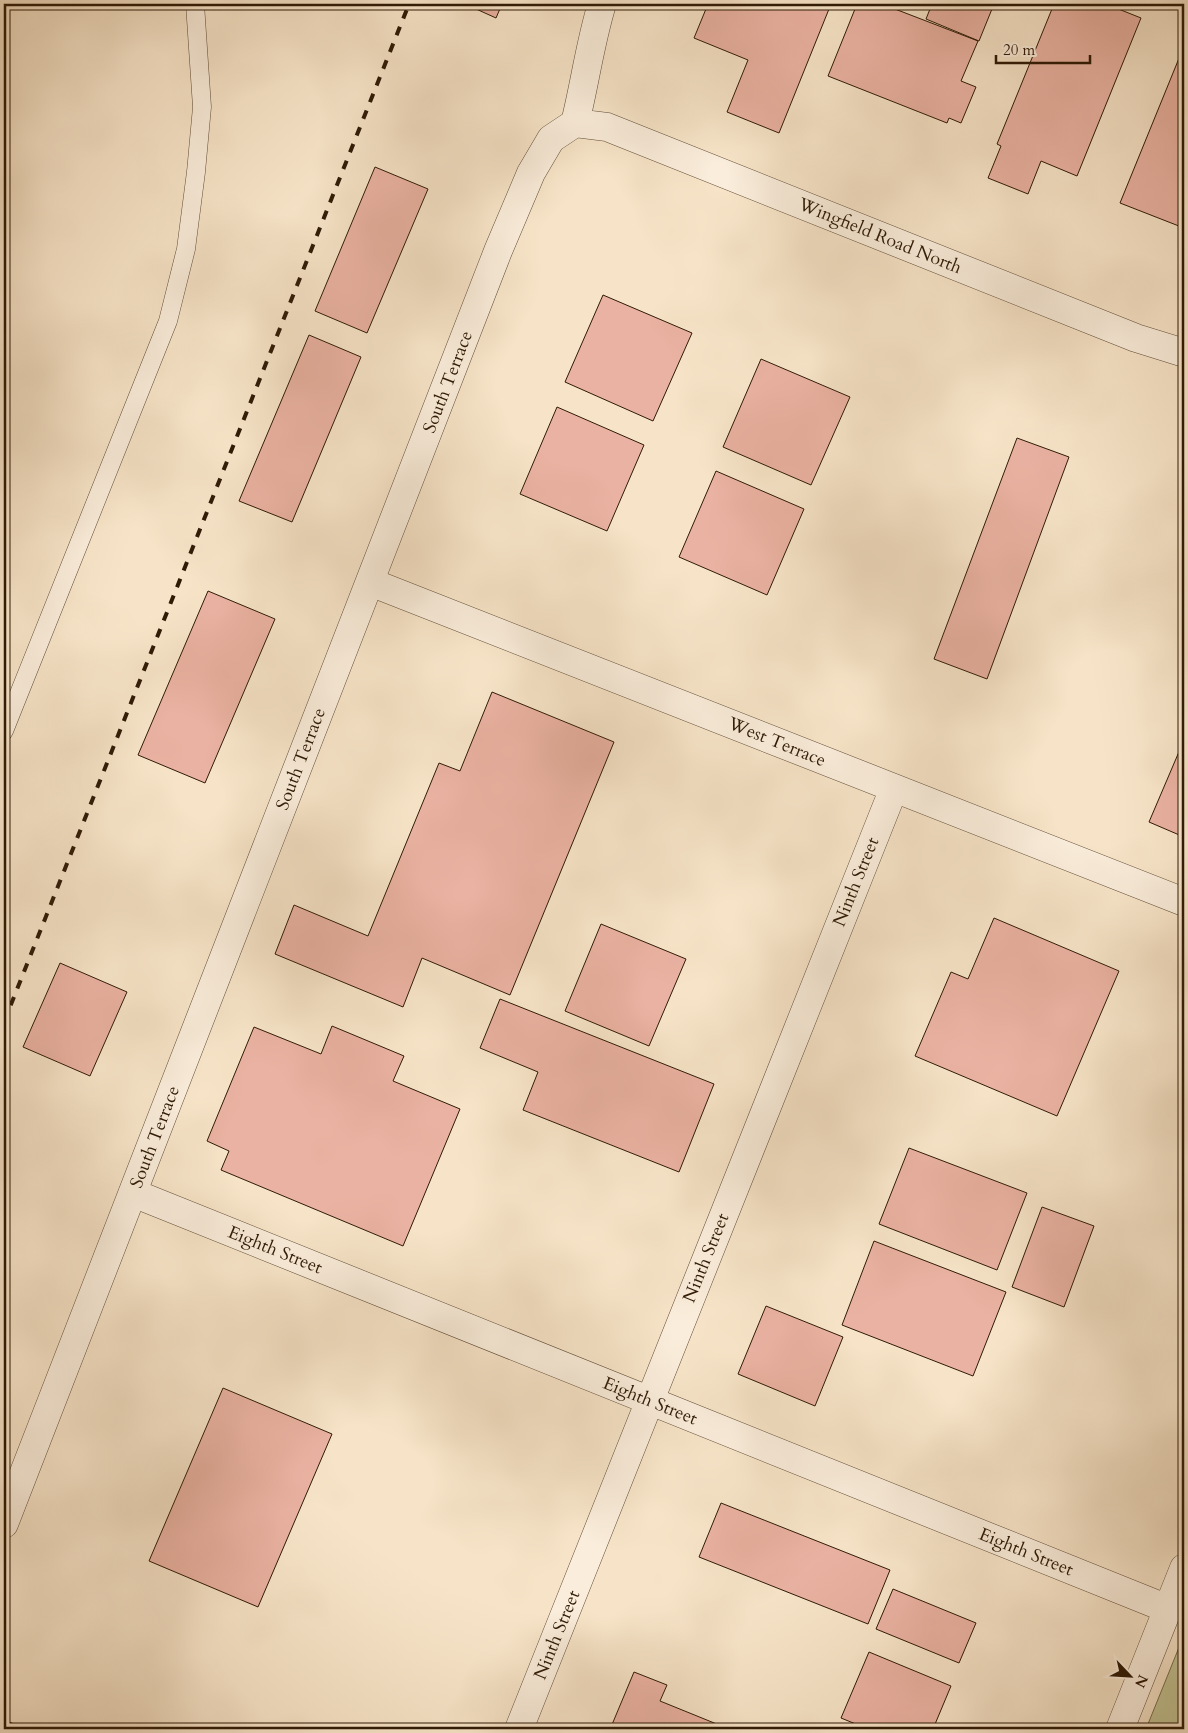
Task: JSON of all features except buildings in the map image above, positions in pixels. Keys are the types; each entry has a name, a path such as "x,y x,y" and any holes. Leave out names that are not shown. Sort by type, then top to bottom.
{"street":[{"path":"575,123 584,90 595,28 602,4"},
{"name":"Wingfield Road North","path":"575,123 607,127 1136,338 1184,353"},
{"name":"South Terrace","path":"4,1524 495,260 531,173 551,139 575,123"},
{"name":"West Terrace","path":"370,582 1184,902"},
{"name":"Ninth Street","path":"519,1729 894,788"},
{"name":"Eighth Street","path":"133,1193 1168,1609"},
{"path":"1120,1729 1184,1568"}],"lane":[{"path":"4,731 168,321 174,299 186,249 202,107 195,4"}],"green space":[{"path":"1184,1635 1184,1729 1146,1729"}],"railway":[{"path":"4,1022 409,4"}]}
